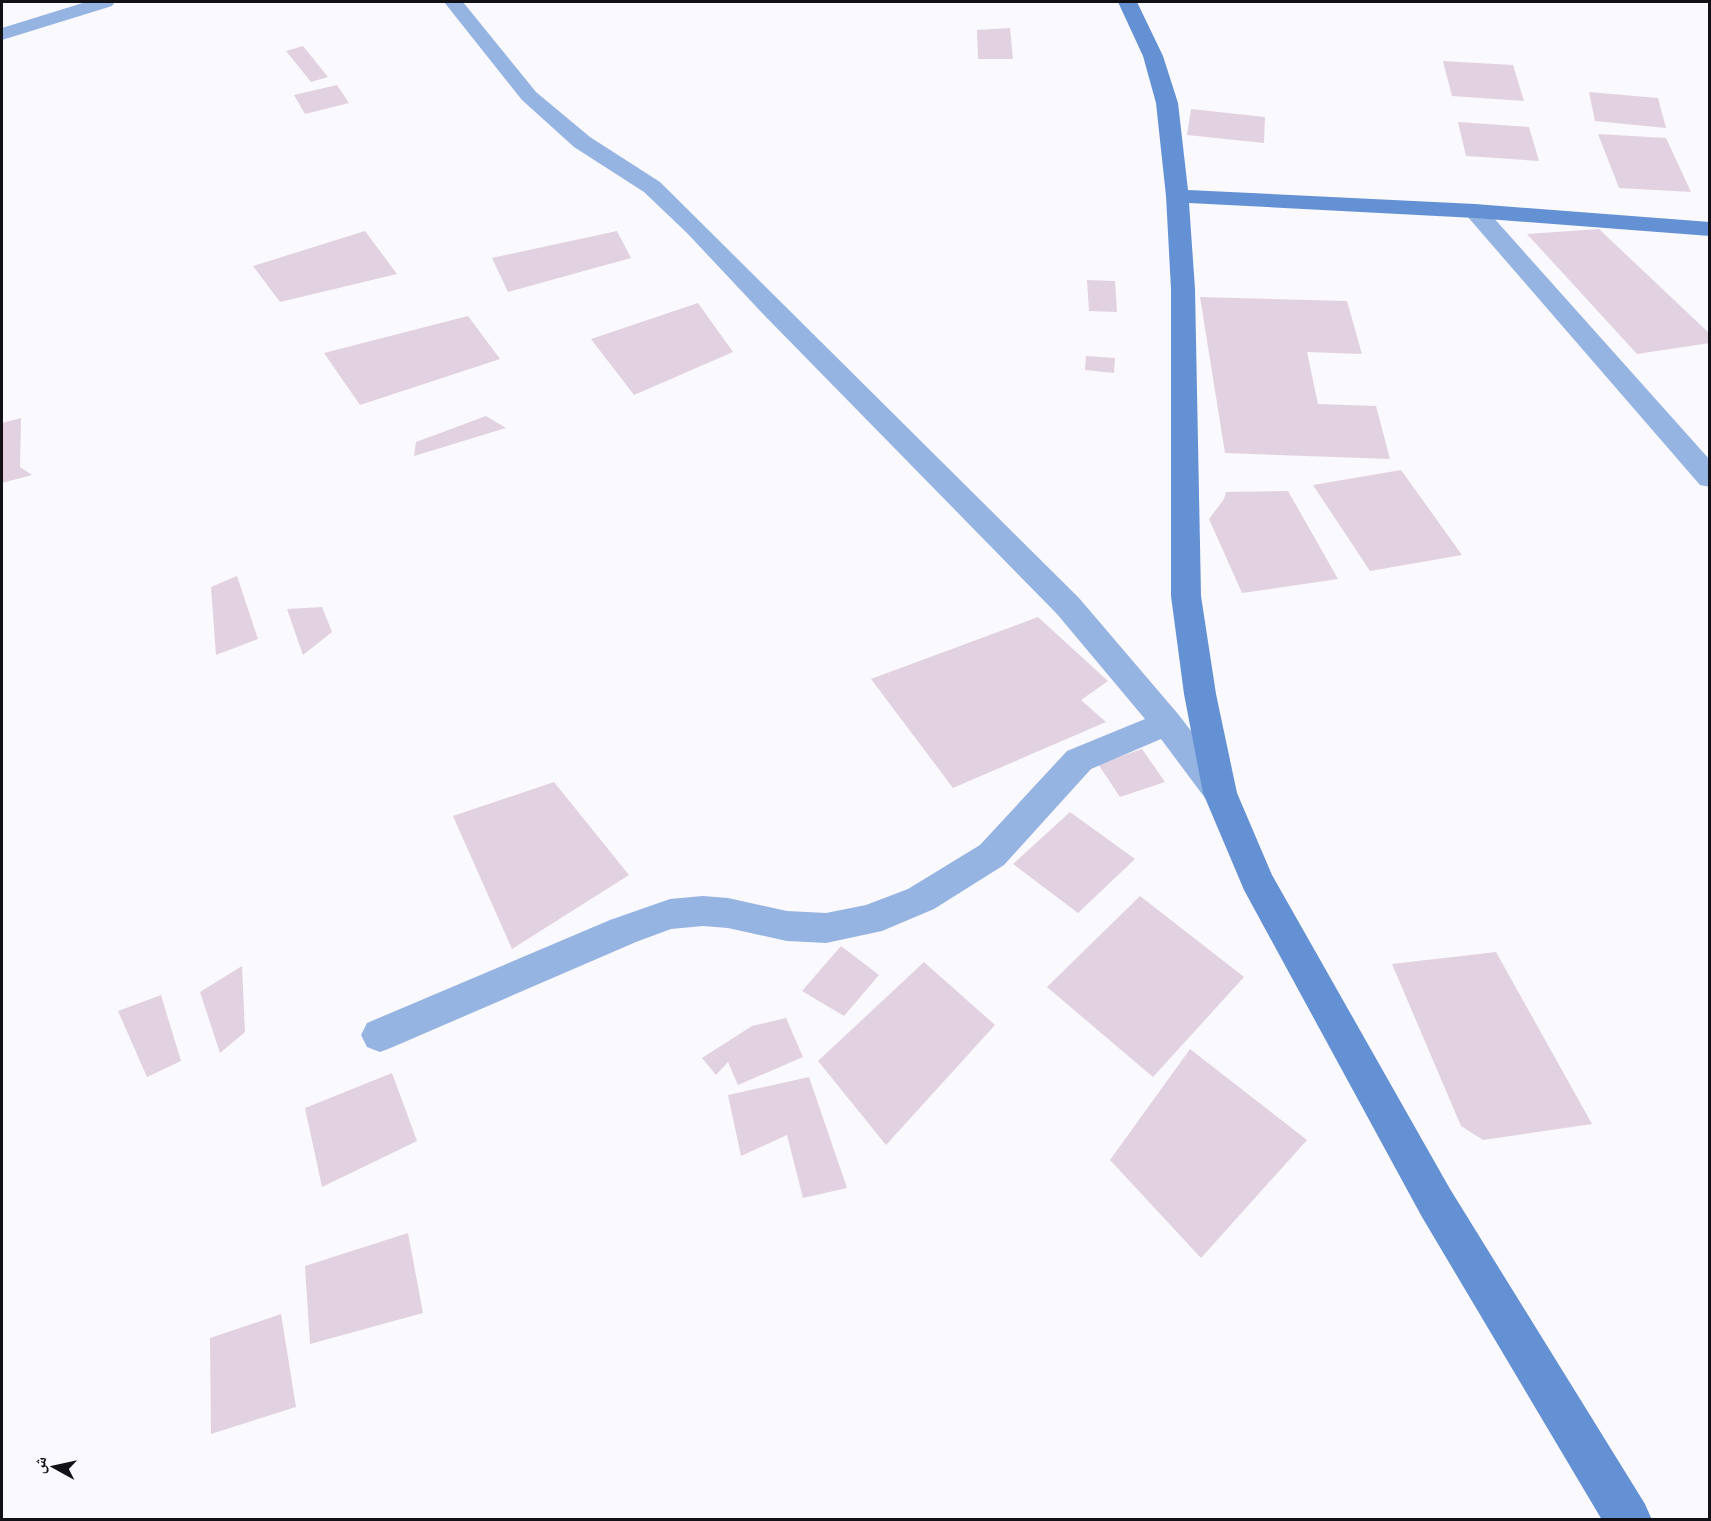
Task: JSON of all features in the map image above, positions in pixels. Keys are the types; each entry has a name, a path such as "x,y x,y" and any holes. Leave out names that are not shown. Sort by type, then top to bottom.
{"street":[{"path":"2,33 105,2"},
{"path":"453,2 529,96 556,122 582,142 652,187 1068,606 1167,723 1220,793"},
{"path":"1128,2 1153,56 1167,103 1177,196 1183,289 1186,596 1200,694 1220,793 1256,880 1436,1203 1629,1520"},
{"path":"1177,196 1475,211 1710,229"},
{"path":"1475,211 1710,478"},
{"path":"380,1035 623,931 670,914 703,911 728,913 787,926 826,928 869,920 921,899 992,855 1079,760 1167,723"}],"building":[{"path":"1010,28 1013,59 978,59 977,30"},
{"path":"303,46 328,77 311,82 286,51"},
{"path":"1443,61 1513,65 1524,101 1452,96"},
{"path":"337,85 349,103 305,114 294,95"},
{"path":"1589,92 1658,98 1666,128 1595,121"},
{"path":"1191,109 1265,117 1264,143 1187,135"},
{"path":"1458,122 1529,127 1539,161 1466,156"},
{"path":"1598,134 1666,138 1691,192 1619,188"},
{"path":"1599,229 1710,334 1710,343 1637,354 1527,234"},
{"path":"365,231 397,274 280,302 253,266"},
{"path":"617,231 631,258 508,292 492,258"},
{"path":"1087,280 1115,281 1117,312 1089,311"},
{"path":"1200,297 1347,301 1362,354 1307,352 1318,404 1376,406 1390,459 1225,453"},
{"path":"698,303 733,352 634,395 591,339"},
{"path":"468,316 500,359 360,405 324,353"},
{"path":"1086,356 1115,358 1114,373 1085,370"},
{"path":"486,416 506,428 414,456 416,442"},
{"path":"21,418 20,467 32,475 2,483 2,423"},
{"path":"1401,470 1462,555 1370,571 1313,485"},
{"path":"1288,491 1338,579 1242,593 1209,519 1224,499 1226,492"},
{"path":"237,576 258,639 216,655 211,587"},
{"path":"322,607 332,632 303,655 287,609"},
{"path":"1038,617 1108,681 1081,700 1106,722 953,788 871,679"},
{"path":"1142,749 1165,782 1120,797 1098,764"},
{"path":"554,782 629,875 512,949 453,816"},
{"path":"1070,812 1135,859 1078,913 1013,864"},
{"path":"1140,896 1244,977 1153,1077 1047,987"},
{"path":"841,946 879,975 844,1016 802,991"},
{"path":"1496,952 1592,1124 1483,1140 1461,1126 1392,964"},
{"path":"924,962 995,1025 886,1145 818,1061"},
{"path":"242,966 245,1032 220,1053 200,992"},
{"path":"161,995 181,1061 147,1077 118,1011"},
{"path":"786,1018 803,1057 738,1085 728,1062 716,1075 702,1058 752,1026"},
{"path":"1190,1049 1307,1140 1201,1258 1110,1160"},
{"path":"392,1073 417,1141 322,1187 305,1108"},
{"path":"809,1077 847,1188 803,1198 787,1135 741,1156 728,1095"},
{"path":"408,1233 423,1313 310,1344 305,1266"},
{"path":"281,1314 296,1407 211,1434 210,1338"}]}
